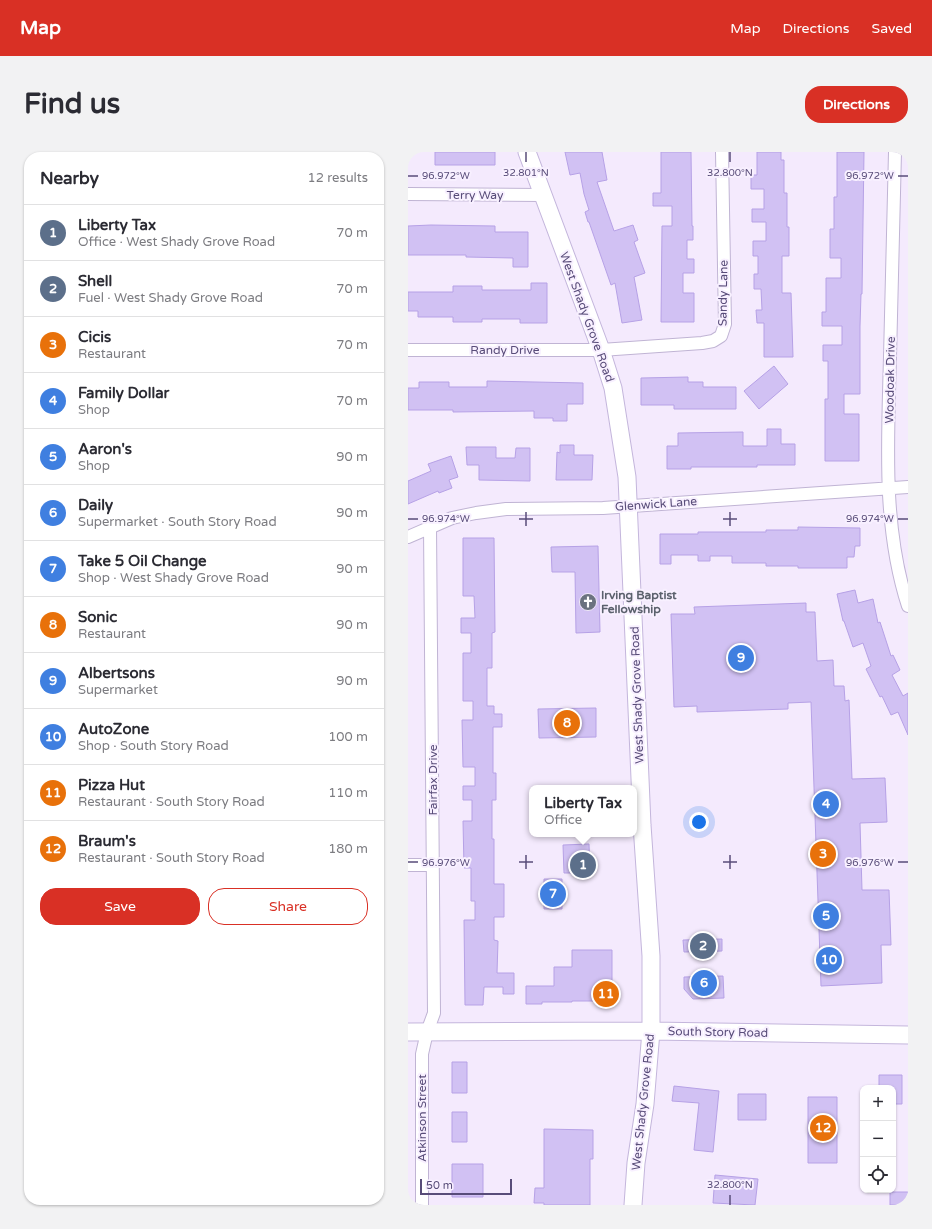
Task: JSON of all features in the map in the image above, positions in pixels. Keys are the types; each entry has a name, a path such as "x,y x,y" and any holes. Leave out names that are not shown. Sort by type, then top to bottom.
{"main road":[{"name":"West Shady Grove Road","path":"527,152 601,350 614,396 627,476 642,825 651,956 651,1031 645,1104 636,1163 633,1205"},
{"name":"South Story Road","path":"408,1032 651,1031 908,1035"}],"street":[{"name":"Sandy Lane","path":"601,350 702,344 721,336 725,324 722,152"},
{"name":"Woodoak Drive","path":"895,152 889,386 889,488 893,542 900,582 908,606"},
{"name":"Terry Way","path":"408,194 542,195"},
{"name":"Randy Drive","path":"408,350 601,350"},
{"name":"Glenwick Lane","path":"408,537 452,518 506,509 603,508 908,487"},
{"name":"Fairfax Drive","path":"427,1032 434,1013 430,527"},
{"path":"408,865 433,866"},
{"name":"Atkinson Street","path":"422,1205 422,1054 427,1032"}],"building":[{"path":"435,152 495,152 495,165 435,165"},
{"path":"565,152 602,152 607,180 597,182 614,231 633,225 638,240 634,242 645,273 634,277 642,320 622,323 615,283 611,285 585,212 589,210 580,173 570,175"},
{"path":"661,152 691,152 693,240 687,240 687,259 694,259 694,273 683,273 683,293 694,293 694,322 661,322 662,226 672,226 672,206 653,206 653,193 661,193"},
{"path":"757,152 781,152 781,160 784,160 784,193 787,193 789,256 782,256 782,293 791,293 793,357 764,357 764,323 757,323 756,310 762,310 761,289 754,289 754,274 758,274 758,256 753,256 753,241 766,241 766,222 752,222 752,209 764,209 764,189 751,189 751,175 757,175"},
{"path":"837,152 864,152 860,394 844,394 844,414 859,414 859,461 825,461 825,399 828,399 828,361 823,361 823,345 842,345 842,326 822,326 822,312 826,312 826,278 841,278 841,258 830,258 830,229 834,229 834,197 837,197"},
{"path":"408,226 495,226 495,232 528,232 528,267 513,267 513,258 466,257 466,255 408,255"},
{"path":"531,283 547,283 547,323 520,323 520,319 482,319 482,322 453,322 453,317 418,317 418,311 408,311 408,292 453,292 453,286 482,286 482,290 531,290"},
{"path":"774,366 788,384 759,409 744,391"},
{"path":"688,377 688,382 703,382 703,387 736,387 736,409 674,409 674,405 641,405 641,378"},
{"path":"487,381 583,383 583,404 567,404 567,421 553,421 553,418 534,418 534,411 453,412 453,410 408,410 408,388 419,388 419,382 449,382 449,387 487,387"},
{"path":"767,429 781,429 781,444 795,444 795,465 757,465 757,467 691,467 691,469 667,469 667,446 678,446 678,433 743,432 743,446 767,446"},
{"path":"560,445 574,445 574,455 593,455 592,480 556,480 557,452 560,453"},
{"path":"466,447 496,447 496,458 515,458 516,448 530,448 530,481 479,480 479,465 467,465"},
{"path":"451,456 458,477 449,480 452,488 439,493 438,491 408,504 408,481 431,471 428,464"},
{"path":"798,527 860,528 860,546 855,546 854,557 847,557 847,568 798,568 798,566 766,566 766,563 732,563 732,556 710,556 710,561 698,561 698,555 671,555 671,564 660,564 660,534 698,534 698,532 766,532 766,530 798,530"},
{"path":"463,538 494,538 495,632 492,633 492,668 487,668 487,706 494,706 494,714 502,714 502,727 493,727 493,773 496,773 496,800 492,800 492,839 494,839 494,884 504,884 504,917 494,917 494,940 498,941 497,973 514,973 514,994 503,994 503,987 484,987 483,1005 465,1005 464,920 475,920 475,901 471,901 471,868 464,868 463,821 472,821 472,800 463,800 463,786 475,786 475,767 463,767 462,720 473,720 473,701 463,701 463,653 471,653 471,633 461,633 461,618 475,618 474,596 463,596"},
{"name":"Irving Baptist Fellowship","path":"598,546 600,632 576,633 575,572 552,572 551,547"},
{"path":"855,590 858,603 873,599 878,623 880,622 891,656 893,655 900,670 892,675 903,696 908,693 908,735 898,712 891,715 866,669 871,666 863,643 853,647 843,621 837,594"},
{"path":"806,603 806,612 815,612 817,661 833,660 834,686 844,686 845,701 849,700 852,779 885,778 887,822 860,823 862,890 889,890 891,945 881,945 882,983 821,986 811,702 788,703 788,709 697,712 697,706 674,707 671,614 695,614 694,607"},
{"path":"596,708 596,737 539,738 538,709"},
{"path":"589,844 590,873 564,873 563,845"},
{"path":"544,879 562,879 562,909 544,909"},
{"path":"722,939 722,951 684,952 683,940"},
{"path":"572,950 612,950 612,1001 542,1002 542,1004 526,1004 526,986 554,986 554,967 572,967"},
{"path":"723,976 724,998 693,999 684,989 684,977"},
{"path":"452,1062 467,1062 467,1093 452,1093"},
{"path":"879,1075 902,1075 902,1104 896,1104 896,1085 879,1085"},
{"path":"674,1086 719,1091 713,1152 694,1150 699,1103 672,1101"},
{"path":"738,1094 766,1094 766,1120 738,1120"},
{"path":"808,1097 837,1097 837,1163 808,1163"},
{"path":"452,1112 467,1112 467,1142 452,1142"},
{"path":"544,1129 593,1130 593,1159 590,1159 590,1205 544,1205 544,1203 534,1203 535,1188 544,1188"},
{"path":"452,1164 483,1164 483,1197 452,1197"},
{"path":"715,1175 758,1179 755,1205 713,1203"},
{"path":"908,1192 908,1205 890,1205 890,1193"}],"place":[{"name":"Irving Baptist Fellowship","path":"588,602"},
{"name":"Albertsons","path":"741,658"},
{"name":"Sonic","path":"567,723"},
{"name":"Family Dollar","path":"826,804"},
{"name":"Cicis","path":"823,854"},
{"name":"Liberty Tax","path":"583,865"},
{"name":"Take 5 Oil Change","path":"553,894"},
{"name":"Aaron's","path":"826,916"},
{"name":"Shell","path":"703,946"},
{"name":"AutoZone","path":"829,960"},
{"name":"Daily","path":"704,983"},
{"name":"Pizza Hut","path":"606,994"},
{"name":"Braum's","path":"823,1128"}]}
